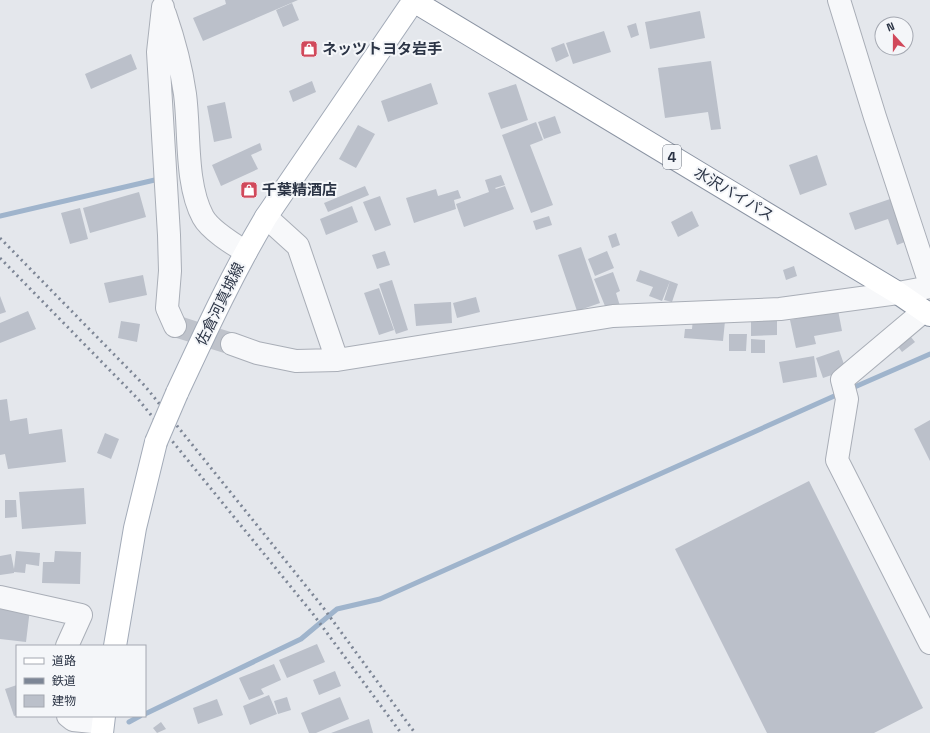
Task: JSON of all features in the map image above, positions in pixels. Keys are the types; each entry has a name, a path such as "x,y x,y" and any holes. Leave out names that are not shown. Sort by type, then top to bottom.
{"main road":[{"name":"佐倉河真城線","path":"115,645 135,528 156,442 177,393 208,326 246,252 266,218 413,0"},
{"name":"水沢バイパス","path":"413,0 898,293 927,313"}],"street":[{"path":"232,344 257,353 296,361 337,360 613,316 780,309 898,293 930,285 875,117 839,0"},
{"path":"161,4 176,45 185,94 189,151 194,192 204,218 221,235 246,252"},
{"path":"161,4 158,52 169,235 170,271 167,308 175,326"},
{"path":"266,218 298,246 337,360"},
{"path":"927,313 842,380 846,398 837,460 930,643"},
{"path":"0,597 82,615 67,645"},
{"path":"69,717 73,720 103,724"}],"building":[{"path":"225,0 298,0 203,41 193,18 226,4"},
{"path":"292,3 299,20 283,27 276,10"},
{"path":"700,11 705,38 650,49 645,22"},
{"path":"636,23 639,35 631,38 627,26"},
{"path":"604,31 611,52 573,64 566,43"},
{"path":"564,43 569,56 556,62 551,48"},
{"path":"131,54 137,69 91,89 85,74"},
{"path":"711,61 721,129 711,130 708,112 665,118 658,68"},
{"path":"312,81 316,92 293,102 289,91"},
{"path":"431,83 438,104 388,122 381,101"},
{"path":"516,84 528,120 501,129 488,93"},
{"path":"225,102 232,138 214,142 207,106"},
{"path":"555,116 561,133 544,139 538,122"},
{"path":"536,122 543,140 530,145 553,205 531,213 502,135"},
{"path":"358,125 375,134 356,168 339,159"},
{"path":"260,143 262,150 251,155 258,169 221,186 212,165"},
{"path":"817,155 827,185 800,195 789,165"},
{"path":"501,175 505,185 495,188 505,186 514,209 464,227 456,204 489,192 485,180"},
{"path":"365,186 369,195 328,212 324,203"},
{"path":"436,189 438,196 458,190 461,198 454,200 456,209 414,223 406,198"},
{"path":"139,192 146,217 90,233 83,208"},
{"path":"380,196 391,225 375,231 363,202"},
{"path":"896,197 910,240 897,245 888,219 855,230 849,213"},
{"path":"352,206 358,222 326,235 320,219"},
{"path":"80,208 88,239 70,244 61,213"},
{"path":"692,211 699,226 678,237 671,222"},
{"path":"549,216 552,225 536,230 533,221"},
{"path":"616,233 620,245 612,248 608,236"},
{"path":"581,247 600,303 577,311 558,255"},
{"path":"385,251 390,265 377,269 372,255"},
{"path":"607,251 614,268 595,276 588,259"},
{"path":"794,266 797,276 786,280 783,270"},
{"path":"640,270 670,281 662,301 649,296 653,287 636,281"},
{"path":"613,272 620,291 616,293 620,306 607,311 594,279"},
{"path":"143,275 147,295 109,303 104,283"},
{"path":"392,280 408,330 396,334 379,284"},
{"path":"670,281 678,284 672,302 664,300"},
{"path":"379,288 394,330 379,335 364,293"},
{"path":"0,296 6,312 0,314"},
{"path":"476,297 480,312 457,318 453,303"},
{"path":"451,302 452,323 416,326 414,304"},
{"path":"838,310 842,331 814,336 816,344 796,348 790,320"},
{"path":"28,311 36,329 0,343 0,323"},
{"path":"777,317 777,335 751,336 751,318"},
{"path":"693,318 725,321 723,341 684,338 685,329 692,329"},
{"path":"121,321 140,324 137,342 118,338"},
{"path":"906,331 915,342 902,352 894,341"},
{"path":"729,334 747,334 746,351 729,351"},
{"path":"751,339 765,340 765,353 751,353"},
{"path":"839,350 846,370 823,378 816,358"},
{"path":"814,356 817,377 783,383 779,362"},
{"path":"7,399 10,421 27,418 29,434 62,429 66,462 8,469 5,454 0,455 0,400"},
{"path":"930,420 930,461 914,429"},
{"path":"105,433 119,439 111,459 97,453"},
{"path":"809,481 923,708 874,733 767,733 675,549"},
{"path":"84,488 86,524 22,529 19,492"},
{"path":"5,500 16,500 17,517 5,518"},
{"path":"16,551 40,553 39,566 26,564 25,573 14,572 0,575 0,556 11,554 14,569"},
{"path":"55,551 81,552 80,584 42,583 43,562 54,562"},
{"path":"0,605 30,609 26,642 0,639"},
{"path":"317,644 325,662 287,678 279,660"},
{"path":"274,664 281,680 261,689 264,694 249,700 239,678"},
{"path":"335,671 341,686 319,695 313,680"},
{"path":"16,685 16,715 14,716 5,689"},
{"path":"269,695 277,714 250,725 243,706"},
{"path":"287,697 291,710 278,714 274,701"},
{"path":"340,697 349,719 316,733 309,733 301,713"},
{"path":"217,699 223,715 198,724 193,708"},
{"path":"369,719 373,733 331,733"},
{"path":"161,722 166,729 157,733 153,728"}],"waterway":[{"path":"0,216 159,179"},
{"path":"850,389 930,354"},
{"path":"146,714 301,639 337,609 380,599 841,393"},
{"path":"129,722 138,717"}],"tunnel":[{"path":"175,326 232,344"}],"railway":[{"path":"0,238 145,386 322,606 415,733"},
{"path":"0,258 138,399 313,614 401,733"}],"place":[{"name":"ネッツトヨタ岩手","path":"309,49"},
{"name":"千葉精酒店","path":"249,190"}]}
